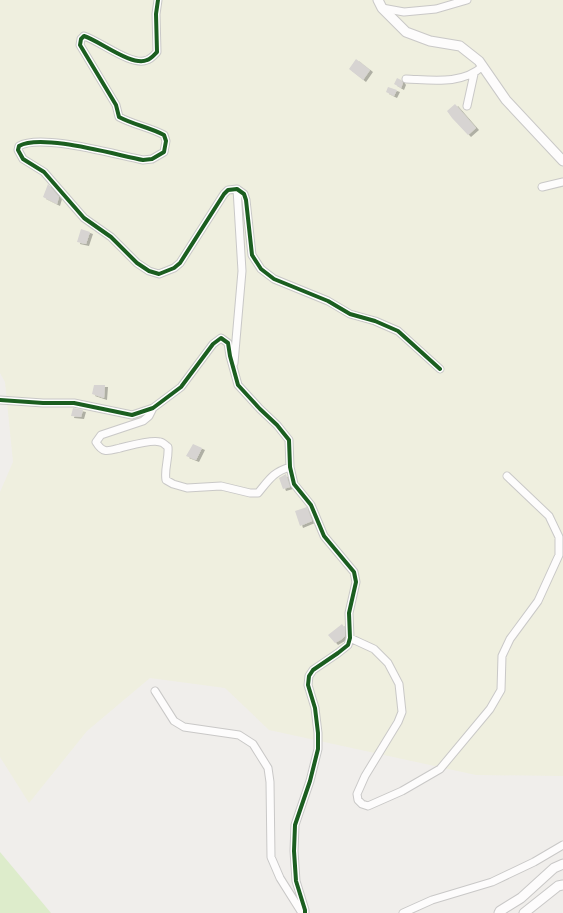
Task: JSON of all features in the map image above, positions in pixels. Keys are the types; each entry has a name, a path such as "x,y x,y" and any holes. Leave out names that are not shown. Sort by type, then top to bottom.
{"street":[{"path":"158,0 156,14 157,52 149,60 140,62 122,55 84,36 81,39 80,45 116,105 119,117 164,135 166,141 164,152 152,158 142,160 53,142 36,141 19,146 18,150 24,159 44,172 84,218 111,237 137,263 149,271 159,274 174,268 180,263 224,194 228,190 237,189 244,194 246,200 252,255 261,269 274,279 328,301 350,314 375,321 398,331 440,369"},
{"path":"380,4 404,12 436,9 467,0"},
{"path":"380,4 406,32 430,41 460,46 479,60 506,100 563,161"},
{"path":"406,79 452,80 474,74 483,66"},
{"path":"466,106 474,74"},
{"path":"542,187 563,182"},
{"path":"233,369 242,271 237,189"},
{"path":"0,400 43,403 74,403 132,415 153,408 181,386 212,344 221,338 228,343 238,385 277,425 289,440 290,467 294,484 311,505 324,536 354,572 356,582 349,614 350,638 348,645 313,670 309,676 308,685 315,708 318,732 318,749 310,781 295,825 294,851 296,881 305,910 304,913"},
{"path":"153,408 149,416 143,421 102,435 96,442 100,448 110,451 152,442 161,442 168,447 169,456 165,474 166,480 173,484 188,488 221,486 250,493 258,493 268,480 279,470 290,467"},
{"path":"350,638 374,649 388,663 399,684 402,712 398,722 365,776 357,794 358,800 362,804 368,806 402,791 440,769 490,708 501,690 502,656 510,639 538,601 559,555 559,537 550,516 507,476"},
{"path":"155,691 174,721 184,727 239,735 253,744 268,768 270,782 271,857 280,878 304,913"},
{"path":"403,913 432,900 492,882 534,862 563,845"},
{"path":"499,913 521,898 554,868 563,864"},
{"path":"524,913 558,886 563,885"}],"green space":[{"path":"0,0 563,0 563,776 476,775 269,730 225,688 150,678 87,731 29,803 0,757 0,492 13,462 5,382 0,373"},
{"path":"0,852 51,913 0,913"}],"building":[{"path":"356,59 370,70 363,80 349,69"},
{"path":"397,78 403,83 401,88 394,84"},
{"path":"388,87 397,90 394,96 386,92"},
{"path":"455,104 476,128 468,135 447,111"},
{"path":"48,184 59,197 57,204 43,197"},
{"path":"81,229 90,232 86,244 77,242"},
{"path":"94,385 105,385 104,398 92,394"},
{"path":"73,408 83,410 81,417 71,416"},
{"path":"193,444 202,448 196,460 186,456"},
{"path":"286,474 290,487 283,489 279,478"},
{"path":"307,507 312,521 300,526 295,511"},
{"path":"342,624 345,628 345,636 335,643 328,635"}],"cycle path":[{"path":"158,0 156,14 157,52 150,59 141,61 133,60 84,36 81,39 80,45 116,105 119,117 164,135 166,141 164,152 152,159 143,160 79,146 44,142 30,143 19,146 18,150 23,159 44,172 84,218 111,237 137,263 149,271 159,274 174,268 180,263 224,194 228,190 237,189 244,194 246,200 252,255 261,269 274,279 328,301 350,314 375,321 398,331 440,369"},
{"path":"0,400 43,403 74,403 132,415 153,408 181,387 213,344 221,338 228,343 238,385 277,425 289,440 290,467 294,484 311,505 324,536 354,572 356,582 349,613 350,638 348,645 313,670 309,676 308,685 315,708 318,749 310,781 295,825 294,851 296,881 305,913"}]}
